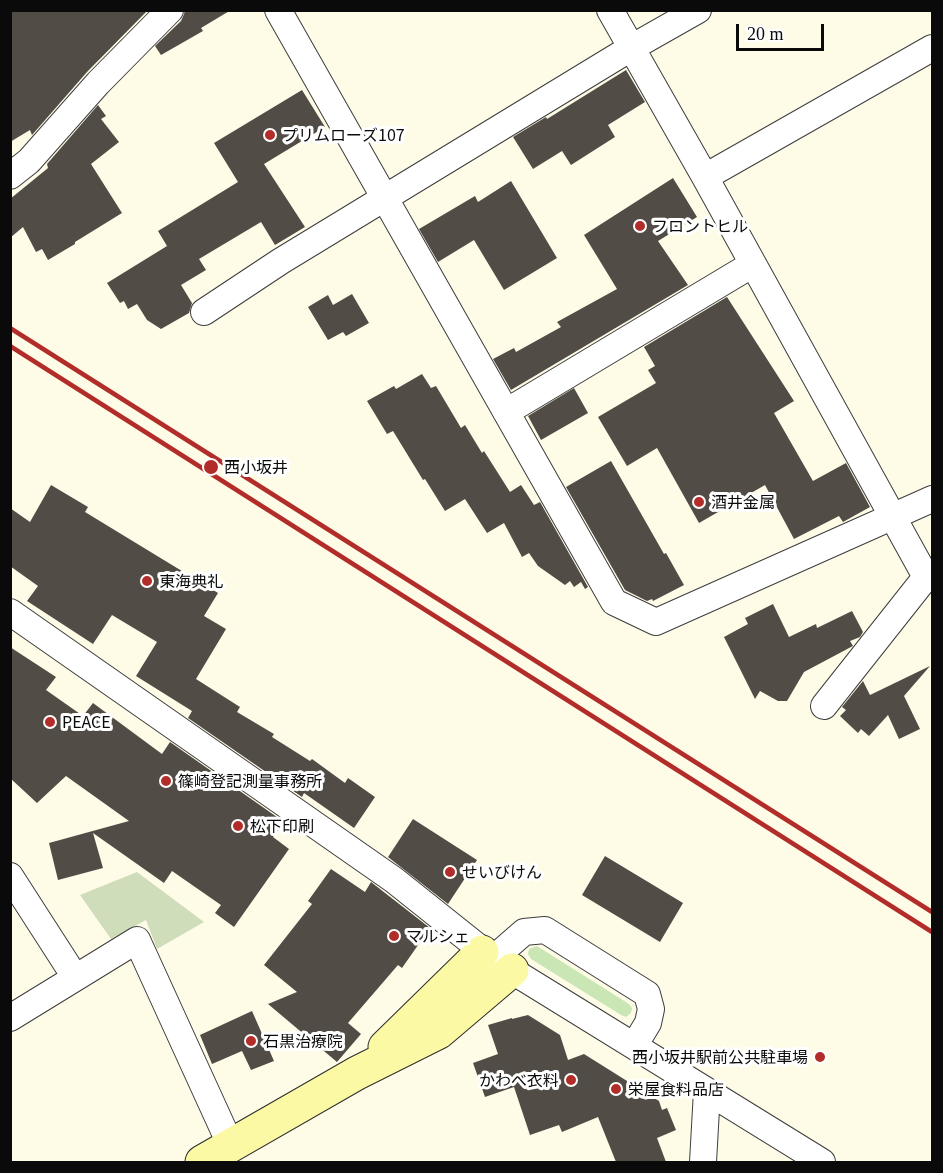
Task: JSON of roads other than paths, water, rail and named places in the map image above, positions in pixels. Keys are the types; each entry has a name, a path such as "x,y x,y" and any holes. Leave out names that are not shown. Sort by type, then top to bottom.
{"street":[{"path":"10,176 29,161 98,83 170,10"},
{"path":"278,10 614,602 656,622 933,499"},
{"path":"610,10 926,577 824,706"},
{"path":"204,312 281,261 631,48 698,10"},
{"path":"705,177 933,48"},
{"path":"506,412 753,264"},
{"path":"10,612 394,880 496,960 822,1162"},
{"path":"10,876 75,977"},
{"path":"10,1018 137,940 212,1158 357,1073 417,1017 496,960 524,933 545,930 647,994 651,1009 648,1023 634,1046"},
{"path":"703,1162 707,1091"}],"railway":[{"path":"10,328 932,912"},
{"path":"10,346 932,932"}],"place":[{"name":"プリムローズ107","path":"270,135"},
{"name":"フロントヒル","path":"640,226"},
{"name":"西小坂井","path":"211,467"},
{"name":"酒井金属","path":"699,502"},
{"name":"東海典礼","path":"147,581"},
{"name":"PEACE","path":"50,722"},
{"name":"篠崎登記測量事務所","path":"166,781"},
{"name":"松下印刷","path":"238,826"},
{"name":"せいびけん","path":"450,872"},
{"name":"マルシェ","path":"394,936"},
{"name":"石黒治療院","path":"251,1041"},
{"name":"西小坂井駅前公共駐車場","path":"820,1057"},
{"name":"かわべ衣料","path":"571,1080"},
{"name":"栄屋食料品店","path":"616,1089"}]}
